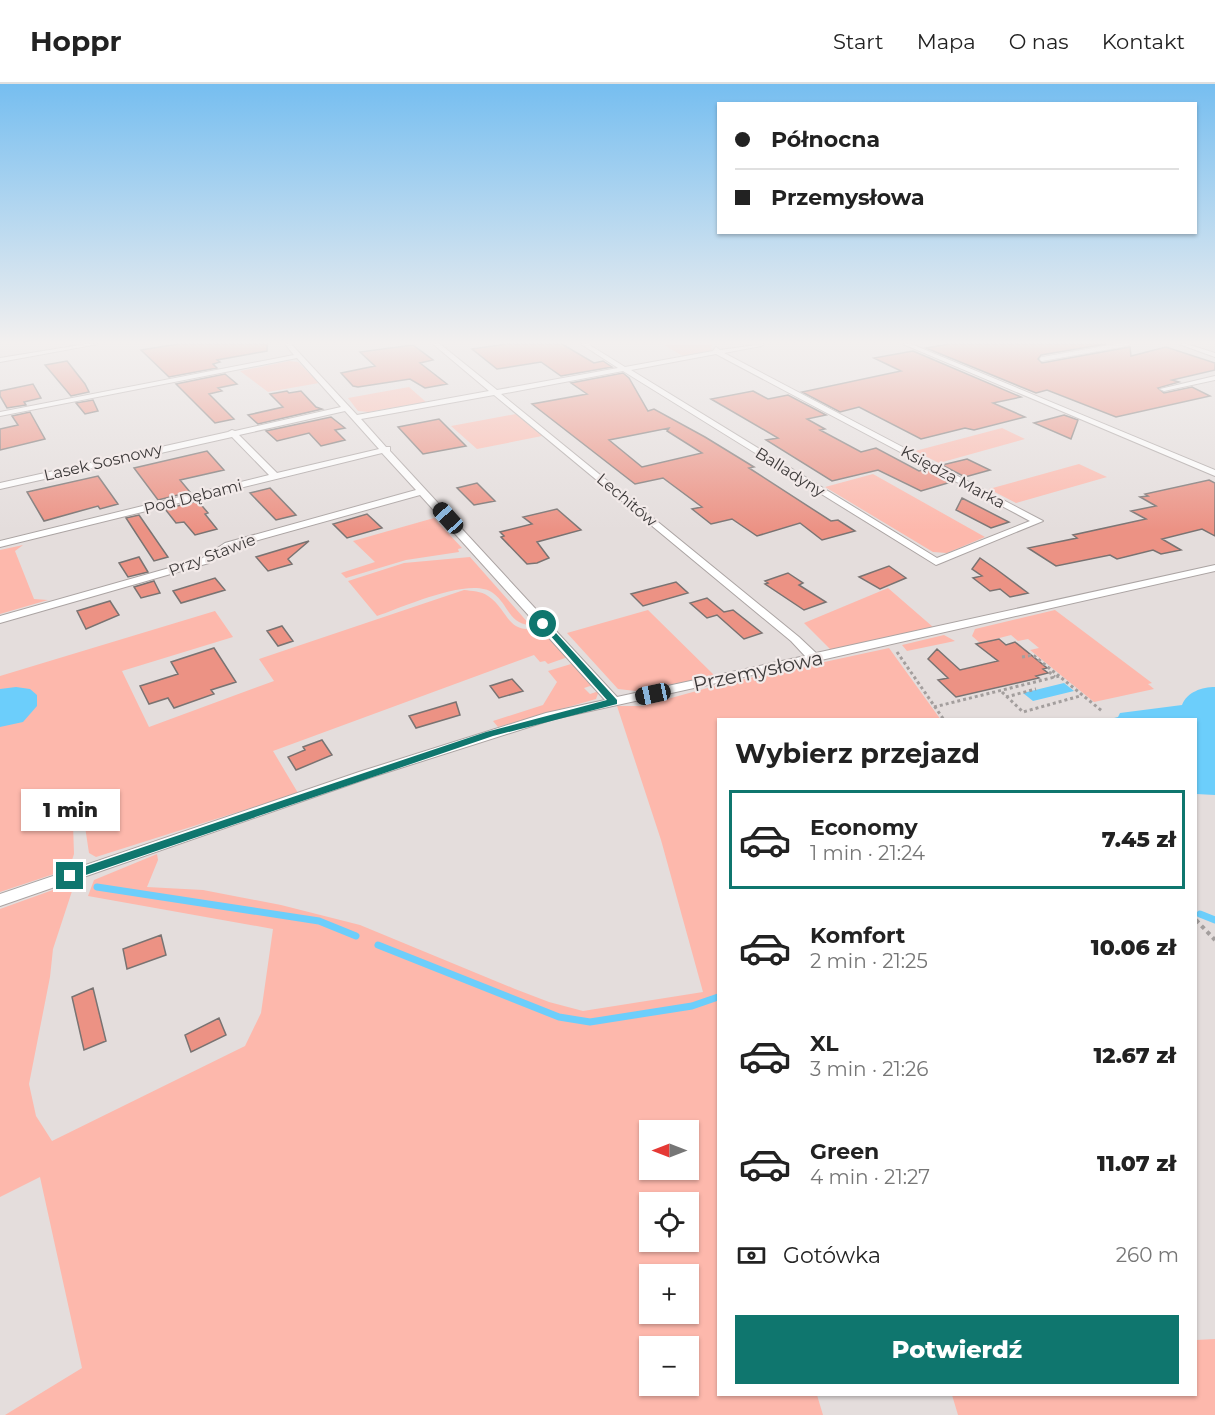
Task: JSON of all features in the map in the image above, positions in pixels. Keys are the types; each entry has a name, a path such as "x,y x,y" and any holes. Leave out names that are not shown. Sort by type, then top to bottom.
{"street":[{"path":"0,414 41,406"},
{"path":"356,418 420,406"},
{"name":"Lechitów","path":"512,406 795,639 815,659"},
{"name":"Balladyny","path":"684,406 936,562"},
{"name":"Księdza Marka","path":"824,406 1038,521 936,562"},
{"path":"1055,406 1215,473"},
{"path":"348,408 614,702"},
{"name":"Lasek Sosnowy","path":"0,486 232,432 348,408"},
{"path":"232,432 275,477"},
{"name":"Pod Dębami","path":"0,544 387,449"},
{"name":"Przy Stawie","path":"0,620 205,561 230,545 424,491"},
{"name":"Przemysłowa","path":"0,900 489,734 614,702 1215,568"}],"path":[{"path":"890,642 942,718"},
{"path":"1022,657 1033,655 1057,677"},
{"path":"1049,672 1102,711"},
{"path":"934,707 1057,677"},
{"path":"1006,697 1035,689 1030,684"},
{"path":"1016,688 1021,693"},
{"path":"1002,692 1023,712 1080,696"},
{"path":"1197,921 1215,940"}],"shaded area":[{"path":"354,406 403,406 369,412 358,411"},
{"path":"516,414 542,436 477,449 451,426"},
{"path":"1002,428 1025,439 939,463 915,451"},
{"path":"1079,464 1107,477 1016,503 989,489"},
{"path":"873,474 985,537 947,553 933,552 825,487"},
{"path":"434,518 462,548 458,549 459,552 406,560 346,578 341,573 375,562 353,541"},
{"path":"23,545 15,551 34,599 48,600 0,614 0,550"},
{"path":"470,557 530,625 517,621 493,593 469,588 436,595 377,616 348,581 404,563"},
{"path":"888,588 933,627 831,650 804,623"},
{"path":"464,590 488,596 510,621 521,628 542,628 568,657 548,664 545,661 540,662 534,655 273,751 298,793 96,857 89,853 84,820 73,824 74,854 69,869 0,892 0,676 215,611 233,637 122,671 149,727 274,681 259,659"},
{"path":"648,610 715,676 636,691 618,689 567,633"},
{"path":"1055,610 1152,683 1148,684 1154,689 1094,702 1030,650 1039,648 1028,639 1018,641 1011,635 980,643 972,636 975,629"},
{"path":"944,635 955,641 907,651 902,645"},
{"path":"889,648 940,718 717,718 717,1396 817,1396 823,1415 5,1415 82,1368 40,1177 0,1197 0,909 75,882 53,949 50,977 29,1084 36,1116 52,1141 245,1046 261,1013 273,929 88,896 94,880 157,854 158,860 147,887 203,890 281,905 360,925 515,989 549,1002 583,1011 703,992 661,840 617,706 642,706 722,684"},
{"path":"571,664 575,665 593,685 584,688 590,694 599,691 596,699 498,727 493,721 543,705 557,682 548,671"},
{"path":"1215,1339 1215,1415 958,1415 952,1396 1197,1396 1197,1340"}],"water":[{"path":"1064,683 1074,691 1033,701 1023,693"},
{"path":"16,687 30,689 37,695 37,706 23,722 0,727 0,689"},
{"path":"1215,687 1215,795 1197,794 1197,718 1114,718 1120,713 1182,705 1187,697 1205,688"}],"building":[{"path":"79,406 96,406 98,411 85,414"},
{"path":"198,406 221,406 234,419 215,423"},
{"path":"315,406 322,409 258,424 248,415 283,407"},
{"path":"535,406 645,406 648,411 654,409 754,467 749,468 831,521 838,520 855,531 822,540 800,523 757,536 732,519 711,524 692,509 702,507 663,478 635,484","holes":["669,428 667,431 702,453 642,467 609,440"]},
{"path":"723,406 809,406 826,415 807,419 825,429 820,430 861,452 876,448 919,471 927,469 951,482 921,491 878,470 832,481 766,440 778,438"},
{"path":"829,406 1000,406 1025,417 974,430 965,428 921,439 859,407 840,412"},
{"path":"1088,406 1165,406 1116,417"},
{"path":"30,412 45,439 0,450 0,429 18,425 12,416"},
{"path":"1064,415 1078,420 1071,439 1034,423"},
{"path":"331,417 345,428 335,430 345,440 321,446 309,433 277,441 266,431"},
{"path":"439,419 466,446 423,454 398,427"},
{"path":"207,451 224,470 180,480 190,492 158,500 134,468"},
{"path":"967,459 990,470 965,477 942,465"},
{"path":"98,476 118,504 100,509 98,506 44,521 27,492"},
{"path":"1209,480 1215,483 1215,536 1202,529 1162,539 1181,550 1161,554 1153,550 1117,559 1110,555 1056,566 1028,548 1077,538 1073,535 1146,519 1131,511 1156,506 1140,497"},
{"path":"477,483 495,501 474,505 457,488"},
{"path":"270,488 296,515 276,520 250,493"},
{"path":"962,498 1009,522 991,528 956,510"},
{"path":"198,501 217,529 195,535 184,522 176,523 165,509"},
{"path":"557,509 581,530 537,542 549,558 527,564 501,537 504,536 500,532 532,524 523,517"},
{"path":"367,514 382,528 347,538 333,524"},
{"path":"139,515 168,557 154,561 126,518"},
{"path":"309,541 288,559 292,564 268,571 256,557"},
{"path":"139,557 148,572 128,577 119,563"},
{"path":"980,558 1028,593 1010,597 1000,589 990,591 973,578 982,576 972,569"},
{"path":"889,566 906,578 880,589 859,577"},
{"path":"788,573 803,583 799,585 826,602 804,610 765,584 768,583 765,581"},
{"path":"215,578 225,590 181,603 173,591"},
{"path":"154,581 160,593 141,598 134,587"},
{"path":"676,582 688,593 643,606 631,594"},
{"path":"707,598 724,612 733,610 762,633 744,639 717,615 707,618 690,603"},
{"path":"110,601 119,615 86,629 77,611"},
{"path":"282,626 293,641 278,646 267,631"},
{"path":"999,639 1006,645 1015,642 1047,668 1043,669 1048,673 1036,676 1039,678 956,697 938,680 948,678 928,659 937,649 960,670 998,661 976,644"},
{"path":"214,648 236,682 211,690 214,694 174,708 168,698 149,704 140,686 178,674 171,662"},
{"path":"512,679 523,691 499,698 490,686"},
{"path":"456,702 460,715 416,728 409,716"},
{"path":"322,740 332,755 296,770 288,757 305,750 303,747"},
{"path":"161,935 166,955 127,969 123,949"},
{"path":"93,988 106,1041 84,1050 72,997"},
{"path":"219,1018 226,1035 191,1052 185,1035"}],"waterway":[{"path":"97,887 319,921 356,936"},
{"path":"1200,914 1215,920"},
{"path":"378,945 559,1017 590,1022 692,1006 717,997"}],"route":[{"path":"70,876 489,734 551,716 614,702 543,624"}]}
